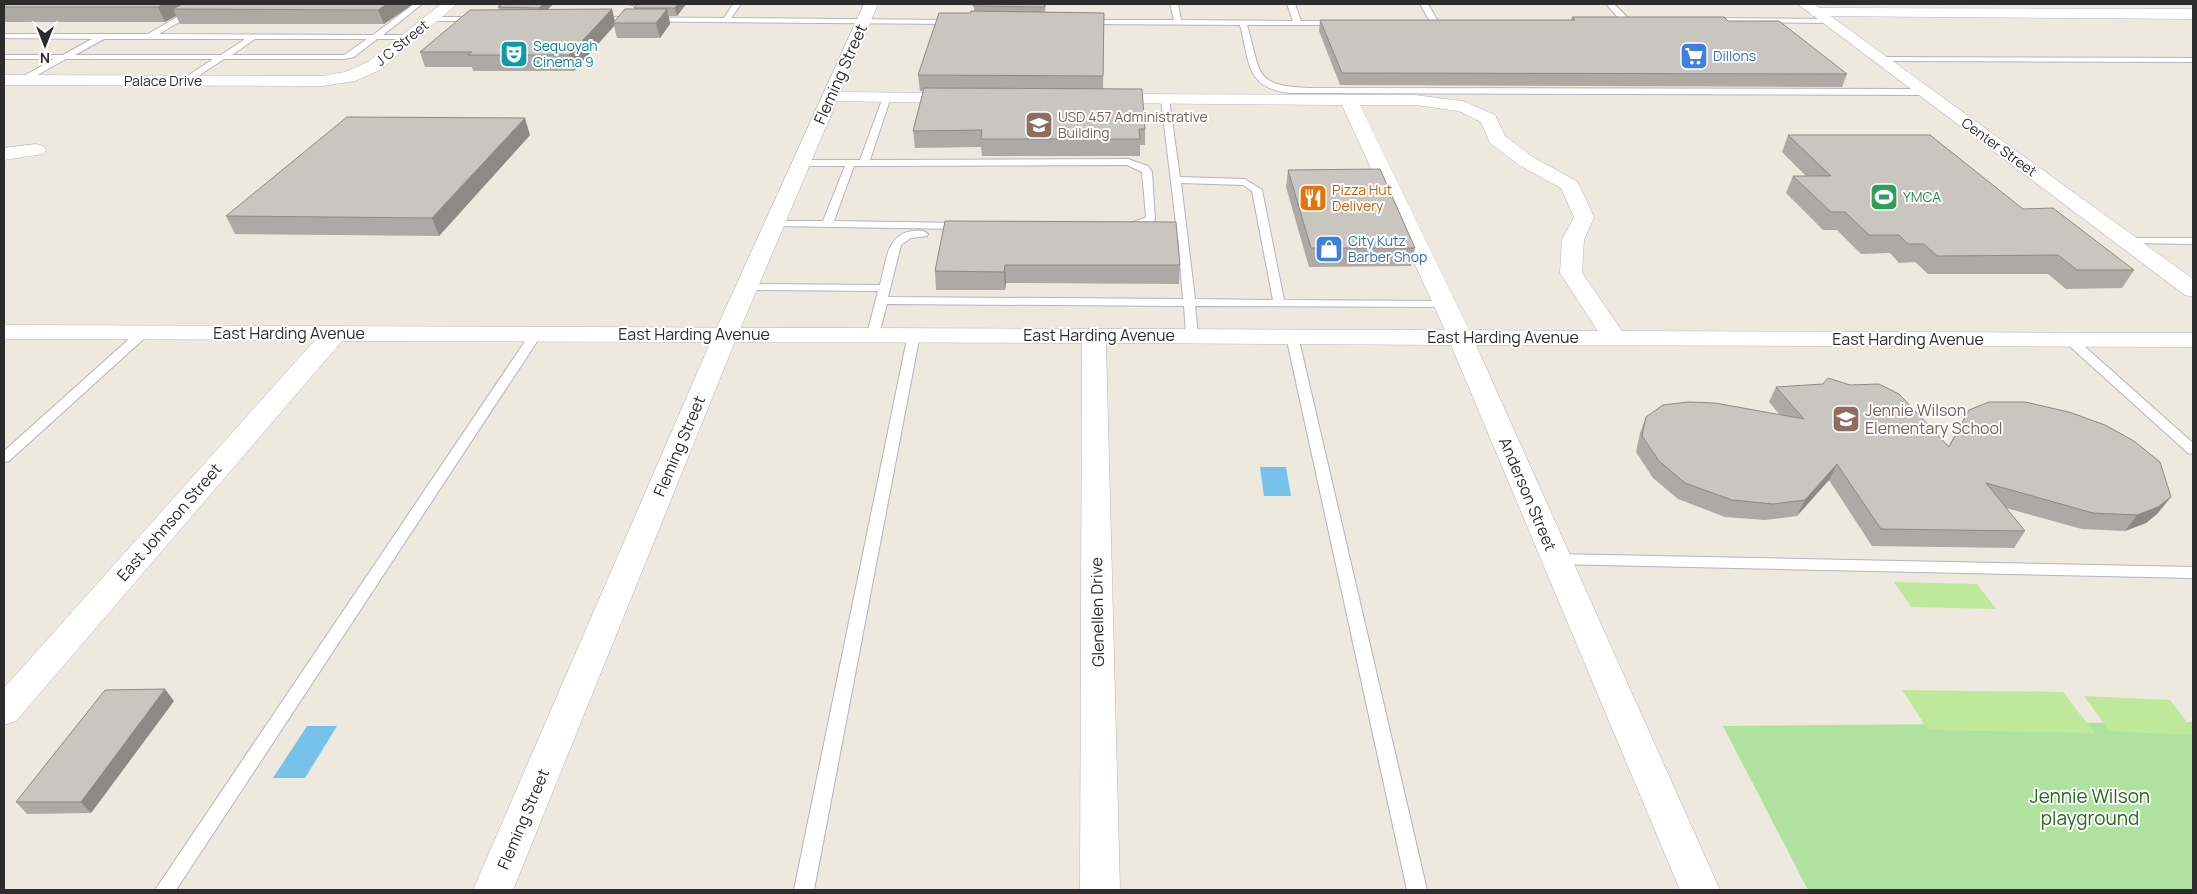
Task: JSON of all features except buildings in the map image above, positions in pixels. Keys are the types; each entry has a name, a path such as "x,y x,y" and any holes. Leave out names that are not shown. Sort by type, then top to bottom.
{"street":[{"name":"J C Street","path":"322,81 349,77 374,66 450,4"},
{"name":"Fleming Street","path":"493,890 726,334 872,4"},
{"path":"1817,12 2193,14"},
{"name":"Center Street","path":"1817,12 2193,290"},
{"name":"Palace Drive","path":"4,80 322,81"},
{"path":"831,97 976,98"},
{"path":"1086,99 1415,100 1462,106 1488,119 1497,139 1526,161 1569,186 1584,217 1573,240 1571,273 1614,338"},
{"name":"Anderson Street","path":"1349,101 1460,337 1700,890"},
{"path":"4,154 36,150"},
{"name":"East Harding Avenue","path":"4,332 2193,340"},
{"name":"East Johnson Street","path":"4,711 335,333"},
{"name":"Glenellen Drive","path":"1094,335 1100,890"}],"lane":[{"path":"150,36 205,4"},
{"path":"4,57 344,58 351,56 418,4"},
{"path":"631,4 646,6 677,4"},
{"path":"726,20 737,4"},
{"path":"1174,4 1178,23"},
{"path":"1291,4 1298,23"},
{"path":"1424,4 1435,23"},
{"path":"1610,4 1621,20 1634,20"},
{"path":"1701,20 1817,12"},
{"path":"432,18 491,19"},
{"path":"589,19 962,22"},
{"path":"1080,22 1347,23"},
{"path":"1243,23 1258,77 1263,84 1284,89 1420,92 1924,92"},
{"path":"1426,23 1445,23"},
{"path":"4,36 410,37"},
{"path":"23,80 102,36"},
{"path":"186,81 253,37"},
{"path":"1880,59 2193,60"},
{"path":"864,162 886,97"},
{"path":"1165,99 1183,235 1192,336"},
{"path":"827,225 851,162"},
{"path":"802,163 1128,162 1138,164 1145,168 1147,172 1150,220 1123,231 1183,235"},
{"path":"1176,180 1245,182 1257,190 1279,303"},
{"path":"775,224 969,230 906,235 900,238 896,244 873,334"},
{"path":"2127,241 2193,242"},
{"path":"747,287 886,288"},
{"path":"883,300 1445,305"},
{"path":"4,458 143,332"},
{"path":"165,890 536,334"},
{"path":"804,890 914,334"},
{"path":"1292,336 1417,890"},
{"path":"2070,340 2193,450"},
{"path":"1556,559 2193,573"}],"green space":[{"path":"1894,582 1977,584 1996,609 1911,607"},
{"path":"1902,690 2063,692 2095,733 1928,730"},
{"path":"2084,696 2170,700 2193,730 2193,735 2109,731"},
{"name":"Jennie Wilson playground","path":"2193,722 2193,890 1808,890 1723,726"}],"water":[{"path":"1260,467 1286,467 1291,496 1264,496"},
{"path":"307,726 337,726 305,778 273,778"}],"place":[{"name":"Sequoyah Cinema 9","path":"514,54"},
{"name":"Dillons","path":"1694,56"},
{"name":"USD 457 Administrative Building","path":"1039,125"},
{"name":"YMCA","path":"1884,197"},
{"name":"Pizza Hut Delivery","path":"1313,198"},
{"name":"City Kutz Barber Shop","path":"1329,249"},
{"name":"Jennie Wilson Elementary School","path":"1846,419"}]}
